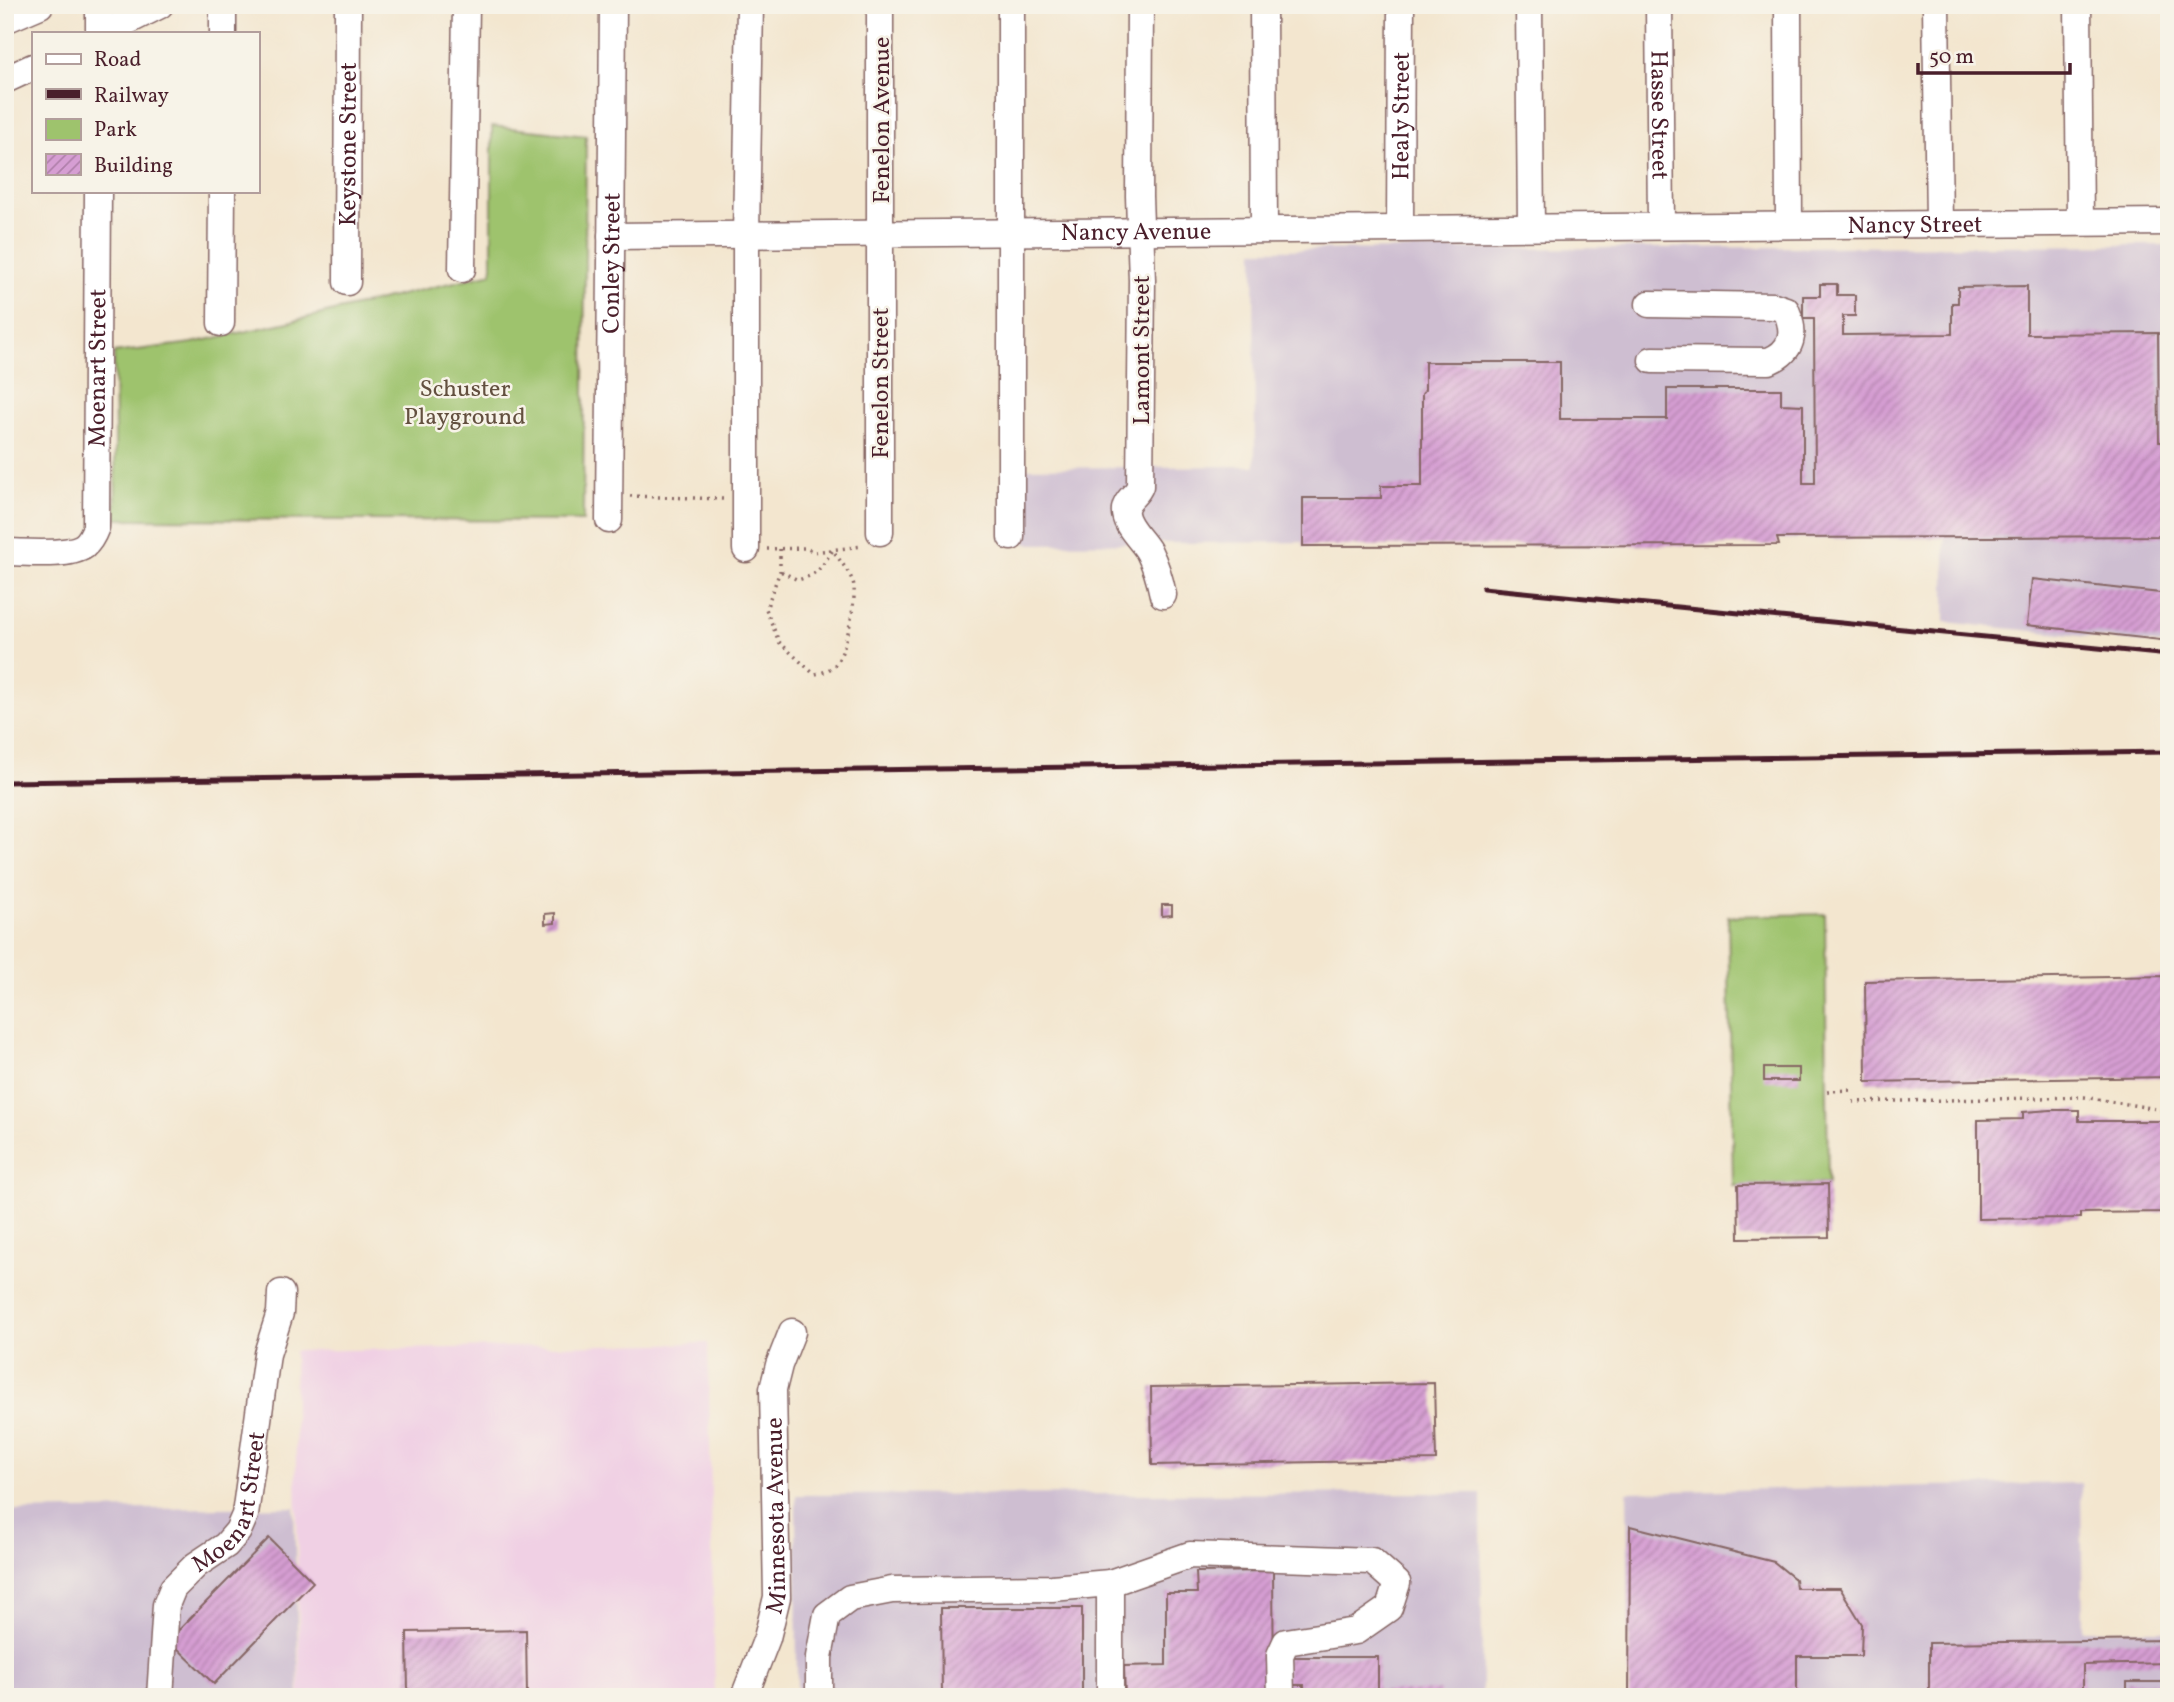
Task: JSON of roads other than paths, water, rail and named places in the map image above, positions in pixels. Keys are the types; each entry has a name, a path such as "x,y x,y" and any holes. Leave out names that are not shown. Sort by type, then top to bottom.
{"street":[{"path":"5,20 40,5"},
{"path":"99,5 101,32"},
{"path":"103,32 160,5"},
{"path":"223,5 223,32"},
{"name":"Keystone Street","path":"347,282 348,5"},
{"path":"462,269 466,5"},
{"name":"Conley Street","path":"609,520 613,5"},
{"path":"746,549 746,235 750,5"},
{"name":"Fenelon Avenue","path":"880,5 881,234"},
{"path":"1011,5 1011,537"},
{"name":"Lamont Street","path":"1140,5 1140,489 1127,503 1126,517 1149,552 1160,578 1163,595"},
{"path":"1263,5 1264,229"},
{"name":"Healy Street","path":"1400,228 1401,5"},
{"path":"1529,5 1531,227"},
{"name":"Hasse Street","path":"1659,5 1661,225"},
{"path":"1788,5 1789,224"},
{"path":"1937,5 1939,223"},
{"path":"2078,5 2080,222"},
{"path":"5,80 32,67"},
{"name":"Moenart Street","path":"5,552 69,552 82,547 92,538 96,527 98,192"},
{"path":"221,323 222,192"},
{"name":"Nancy Street","path":"1661,225 2169,222"},
{"name":"Nancy Avenue","path":"611,236 1661,225"},
{"name":"Fenelon Street","path":"880,533 881,234"},
{"path":"1649,304 1774,306 1786,310 1791,322 1788,348 1778,358 1769,362 1652,360"},
{"name":"Moenart Street","path":"160,1697 166,1605 173,1588 196,1565 226,1545 238,1531 245,1515 267,1354 280,1312 281,1293"},
{"name":"Minnesota Avenue","path":"744,1697 767,1638 777,1597 773,1389 792,1332"},
{"path":"819,1697 819,1657 827,1615 850,1598 892,1590 1052,1588 1110,1583 1190,1555 1372,1561 1396,1583 1389,1608 1356,1631 1286,1642 1280,1655 1281,1697"},
{"path":"1110,1583 1110,1697"}],"railway":[{"path":"1483,588 2169,655"},
{"path":"5,782 2169,752"}],"park label":[{"name":"Schuster Playground","path":"465,402"}]}
